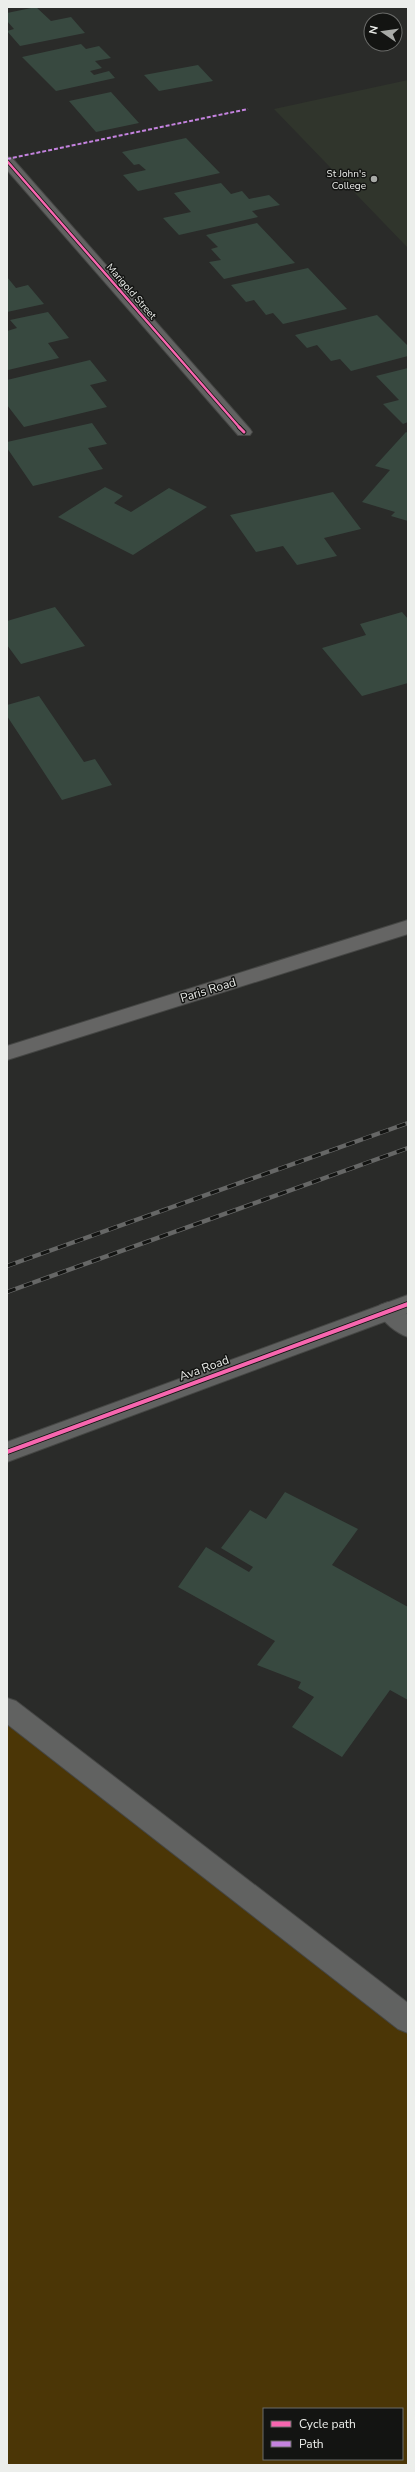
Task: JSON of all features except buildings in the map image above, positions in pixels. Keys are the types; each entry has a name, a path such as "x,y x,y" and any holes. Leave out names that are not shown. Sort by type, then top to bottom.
{"main road":[{"name":"Paris Road","path":"7,1053 408,927"}],"street":[{"name":"Marigold Street","path":"7,161 244,432"},
{"path":"398,1308 408,1328"},
{"name":"Ava Road","path":"7,1452 398,1308"},
{"path":"7,1709 408,2020"}],"shaded area":[{"name":"St John's College","path":"408,80 408,248 274,109"},
{"path":"7,1720 408,2023 408,2465 7,2465"}],"railway":[{"path":"7,1266 408,1123"},
{"path":"7,1292 408,1148"}],"marked path":[{"path":"7,159 248,109"}],"cycle path":[{"path":"7,161 244,432"},
{"path":"7,1452 408,1304"}],"place":[{"name":"St John's College","path":"374,179"}]}
